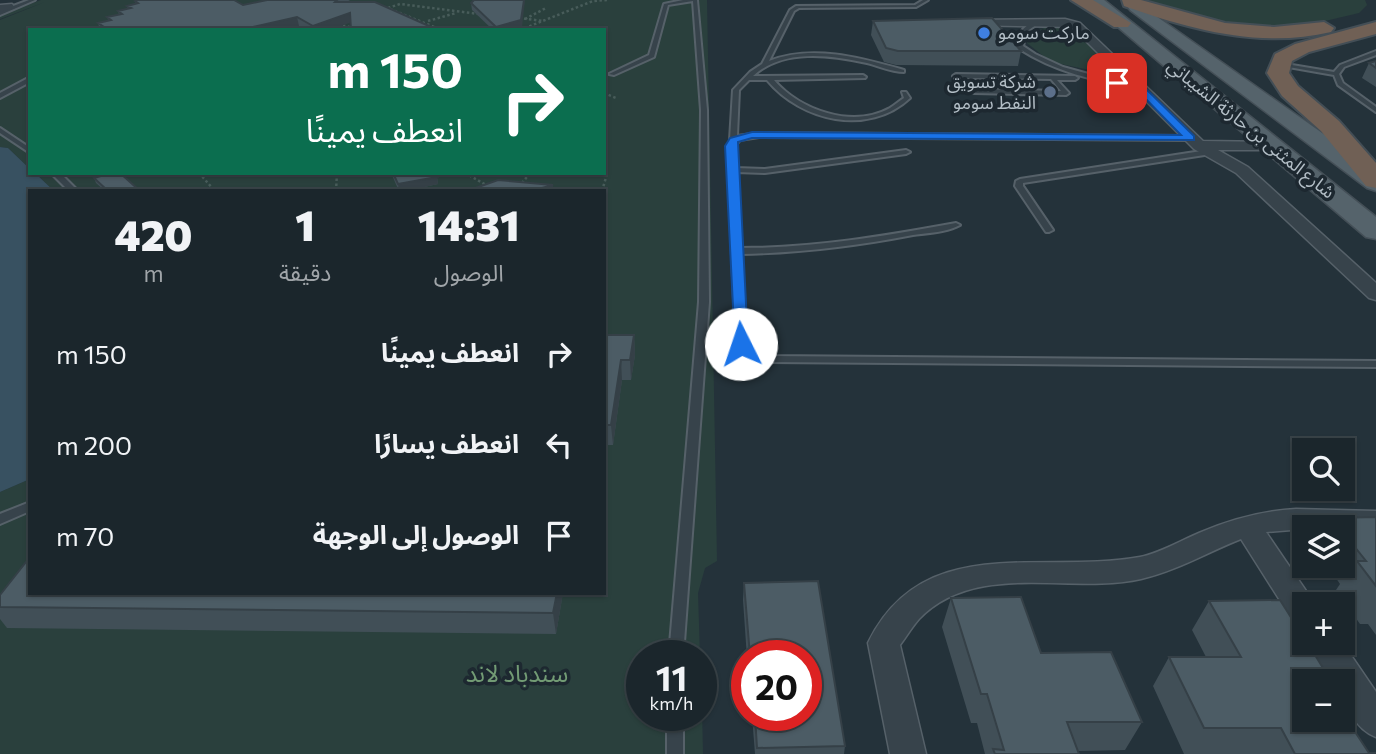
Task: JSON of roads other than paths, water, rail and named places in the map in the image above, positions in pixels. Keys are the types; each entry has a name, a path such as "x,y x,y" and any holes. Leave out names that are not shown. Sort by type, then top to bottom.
{"highway":[{"path":"1080,0 1121,23"},
{"path":"1128,1 1206,26 1270,33 1317,29 1376,14"},
{"path":"1376,28 1302,48 1282,58 1278,73 1290,91 1330,126 1376,181"}],"main road":[{"name":"شارع المثنى بن حارثة الشيباني","path":"1094,0 1376,231"},
{"name":"شارع المثنى بن حارثة الشيباني","path":"1128,1 1376,181"}],"street":[{"path":"947,23 1037,22 1076,25 1199,146 1242,170 1376,294"},
{"path":"1199,146 1275,148"},
{"path":"908,754 884,642 898,619 912,604 963,579 999,571 1108,572 1142,568 1247,526 1270,521 1376,521"},
{"path":"1247,526 1292,594"},
{"path":"1332,655 1376,722"}],"lane":[{"path":"0,10 33,0"},
{"path":"612,74 652,56 666,4 693,0 704,110 704,302 677,640"},
{"path":"926,0 916,6 798,7 792,10 765,64 736,90 732,170 741,344 756,356 768,359 1376,364"},
{"path":"1037,22 1020,34 1020,47 1040,61 1095,78 1138,86"},
{"path":"1336,74 1342,66 1376,53"},
{"path":"765,64 793,58 827,56 862,59 902,71"},
{"path":"1280,65 1336,74"},
{"path":"1336,74 1340,83 1376,110"},
{"path":"1052,77 1066,93 974,91 966,88 956,76 1052,77 1095,78"},
{"path":"748,78 863,77"},
{"path":"769,78 789,101 836,117 852,118 887,111 903,103 907,98 904,93"},
{"path":"0,96 28,80"},
{"path":"0,130 28,149"},
{"path":"733,140 752,135 1199,146"},
{"path":"1049,230 1019,186 1020,181 1199,146"},
{"path":"732,170 765,171 906,152"},
{"path":"57,175 72,189"},
{"path":"735,251 782,251 873,240 956,225"},
{"path":"0,519 28,507"},
{"path":"675,731 675,754"}],"water":[{"path":"0,147 8,148 28,167 28,175 37,175 52,189 28,189 28,480 0,492"}],"place":[{"name":"ماركت سومو","path":"984,33"},
{"name":"شركة تسويق النفط سومو","path":"1050,92"}],"park label":[{"name":"سندباد لاند","path":"517,674"}]}
